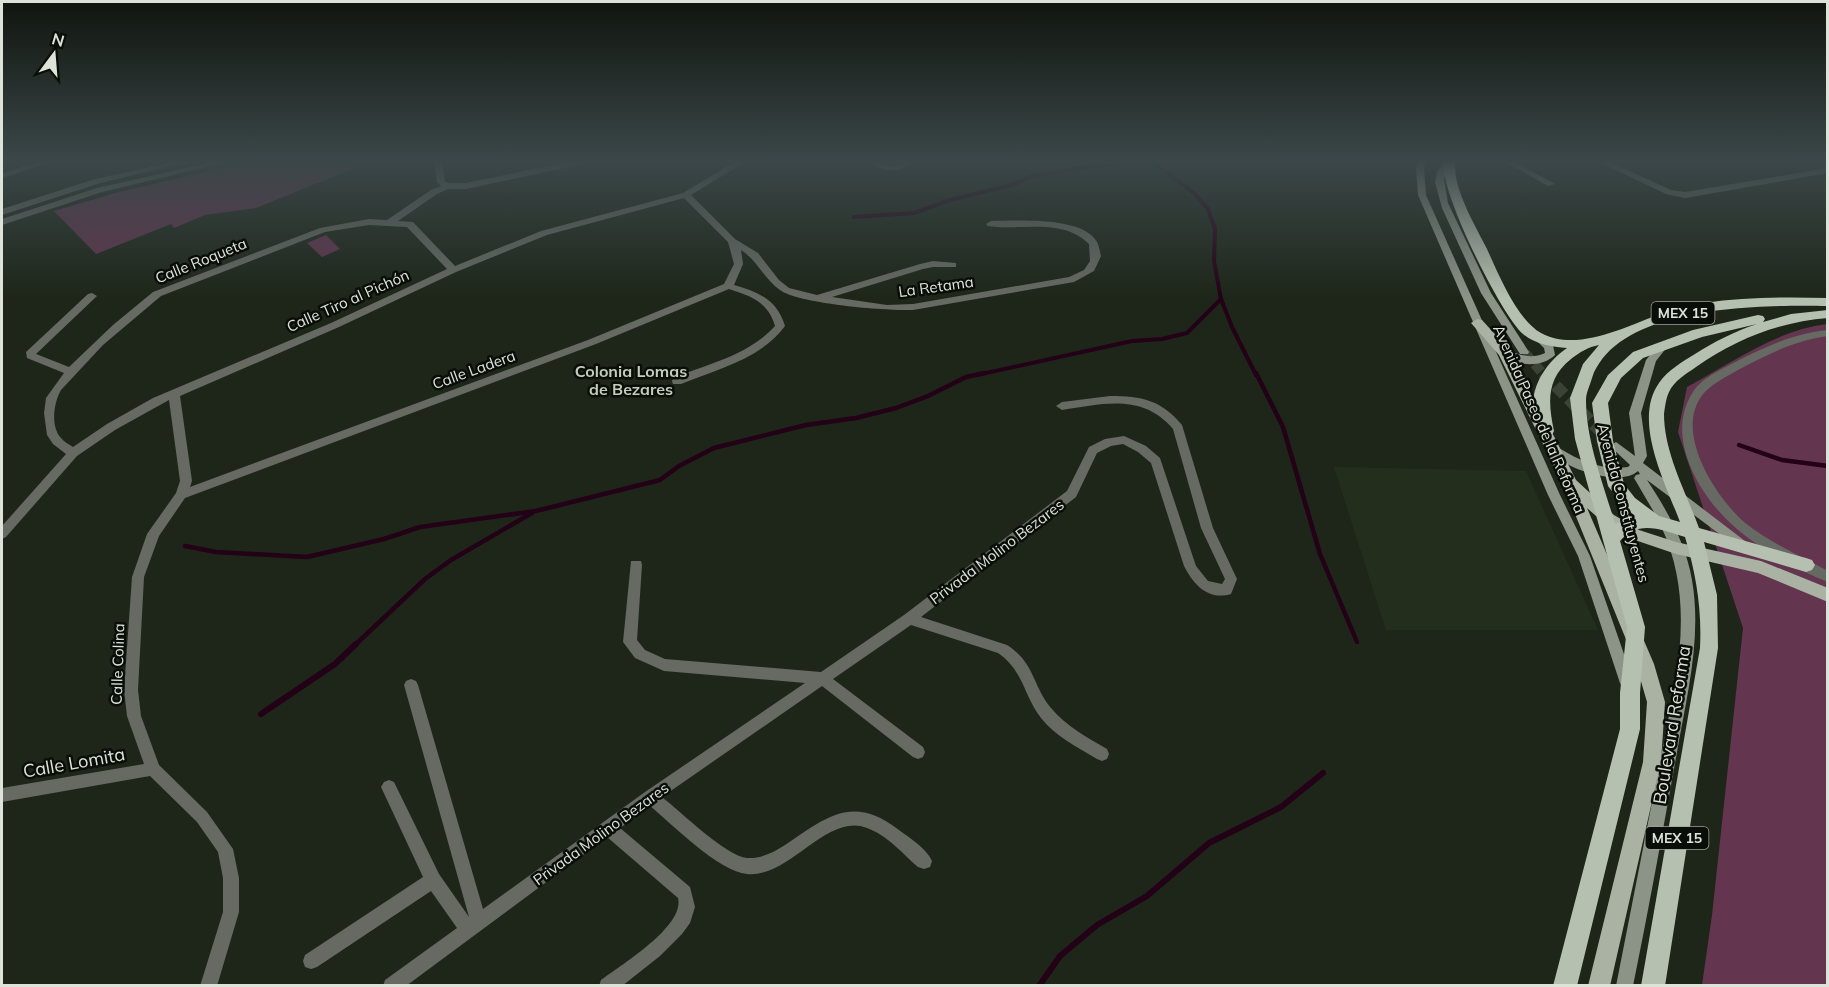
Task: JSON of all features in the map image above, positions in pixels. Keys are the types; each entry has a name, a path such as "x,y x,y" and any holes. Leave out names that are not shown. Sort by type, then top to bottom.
{"highway":[{"path":"1462,206 1502,294 1524,327 1544,343 1586,342 1614,338"},
{"name":"Avenida Constituyentes","path":"1630,693 1636,627 1583,439 1578,398 1590,364 1614,338 1662,318 1729,303 1773,300 1827,302"},
{"name":"MEX 15","path":"1704,578 1691,528 1665,456 1657,414 1659,397 1672,379 1710,351 1741,334 1792,318 1827,314"},
{"path":"1656,521 1629,502 1616,486 1605,441 1600,403 1615,375 1638,355 1727,324 1768,317 1792,318"},
{"path":"1546,431 1541,413 1542,384 1566,354 1586,342"},
{"path":"1612,540 1620,527 1632,522 1656,521 1806,565"},
{"name":"Boulevard Reforma","path":"1653,986 1708,644 1710,605 1704,578"},
{"name":"MEX 15","path":"1565,986 1630,729 1630,693"}],"main road":[{"name":"Avenida Paseo de la Reforma","path":"1427,206 1554,495 1584,556 1630,693"},
{"name":"Avenida Paseo de la Reforma","path":"1445,206 1488,299 1524,352"},
{"path":"1478,323 1505,353 1546,431 1646,664 1656,702 1652,762 1599,986"},
{"path":"1505,353 1524,361 1539,362 1550,356 1544,343"},
{"path":"1555,451 1580,467 1594,471 1632,471 1641,456 1635,413 1644,377 1651,360 1662,347"},
{"path":"1616,446 1646,478 1745,547"},
{"path":"1646,478 1704,578"},
{"path":"1624,986 1651,860 1679,701 1688,623 1685,578 1668,523 1646,478"},
{"path":"1569,482 1609,519 1634,534 1676,548 1761,567 1827,595"}],"street":[{"path":"2,212 20,206"},
{"path":"2,222 51,206"},
{"path":"391,221 412,206"},
{"name":"Calle Tiro al Pichón","path":"2,534 73,453 136,412 174,393 335,325 453,270 560,228 644,206"},
{"name":"La Retama","path":"697,206 732,241 755,255 776,282 786,290 816,298 887,308 913,307 1071,280 1081,277 1096,261 1097,249 1089,238 1078,231 1044,224 991,224"},
{"path":"391,221 410,224 453,270"},
{"name":"Calle Roqueta","path":"73,453 54,438 50,417 51,399 72,372 141,304 157,294 323,230 358,223 391,221"},
{"path":"677,381 759,346 773,336 780,326 778,315 770,303 754,293 728,286 739,268 740,258 732,241"},
{"path":"816,298 920,267 933,264 953,265"},
{"name":"Calle Ladera","path":"181,495 592,342 728,286"},
{"path":"72,372 37,360 31,356 31,352 92,296"},
{"path":"1827,333 1808,336 1774,347 1719,376 1698,392 1687,413 1688,438 1698,468 1719,503 1741,525 1827,578"},
{"name":"Calle Colina","path":"174,393 186,480 181,495 153,534 138,577 131,690 134,716 153,769 202,817 225,849 231,878 231,912 208,986"},
{"name":"Privada Molino Bezares","path":"391,986 650,797 909,619 1072,494 1093,450 1109,442 1124,440 1142,449 1156,461 1190,566 1197,580 1215,590 1226,590 1231,579 1207,528 1178,428 1169,414 1150,405 1127,400 1106,399 1062,406"},
{"path":"636,566 630,642 640,654 664,665 822,678 918,752"},
{"path":"909,619 1002,649 1016,657 1045,712 1076,738 1102,754"},
{"path":"411,685 473,926"},
{"name":"Calle Lomita","path":"2,795 153,769"},
{"path":"389,787 433,880 473,926"},
{"path":"650,797 729,861 748,865 769,862 831,824 848,818 866,819 924,861"},
{"path":"607,986 671,934 680,923 687,907 684,893 608,828"},
{"path":"311,962 433,880"}],"shaded area":[{"path":"71,206 261,206 205,215 174,228 171,224 96,254 54,211"},
{"path":"326,235 340,249 322,257 307,243"},
{"path":"1827,324 1827,985 1702,985 1712,915 1743,628 1678,432 1687,387 1772,340 1808,327"},
{"path":"1334,467 1526,471 1598,630 1386,630"}],"waterway":[{"path":"854,217 914,213 933,206"},
{"path":"1205,206 1215,229 1214,261 1221,299"},
{"path":"977,375 1132,341 1162,339 1187,333 1221,299"},
{"path":"1221,299 1256,375"},
{"path":"185,546 216,552 307,557 384,539 420,527 536,511 660,480 679,466 714,448 806,425 856,418 896,408 928,396 966,377 984,373"},
{"path":"1256,373 1283,427 1320,554 1357,642"},
{"path":"1739,445 1782,460 1828,466"},
{"path":"355,645 425,579 451,560 532,513"},
{"path":"261,714 335,664 356,644"},
{"path":"1039,986 1060,956 1097,925 1147,896 1209,843 1281,807 1323,773"}],"tunnel":[{"path":"1525,353 1544,375"},
{"path":"1543,373 1606,437"}],"district":[{"name":"Colonia Lomas de Bezares","path":"631,380"}]}
